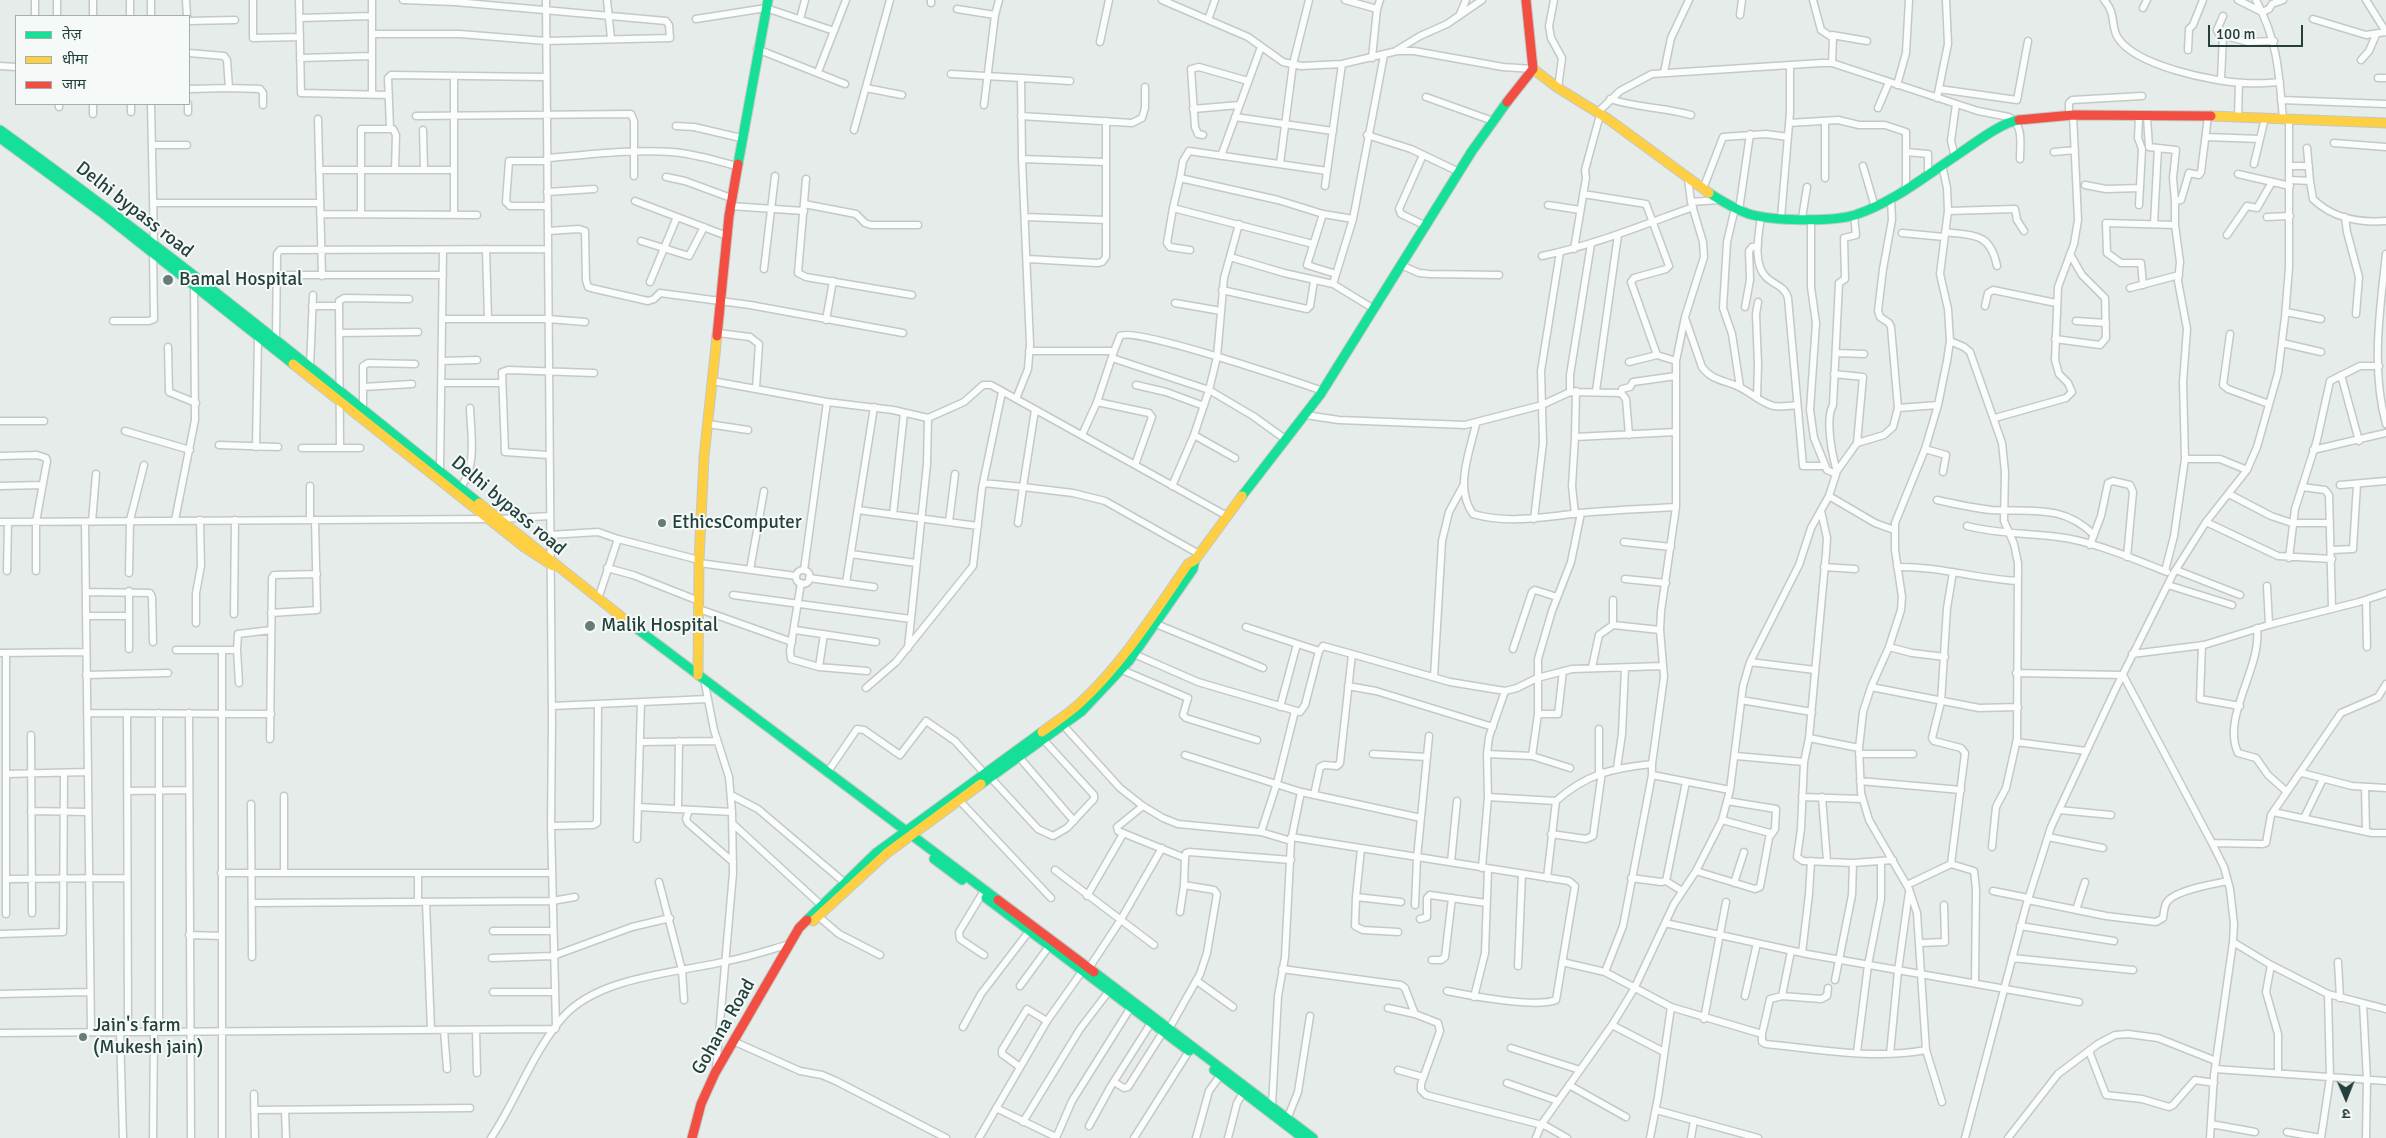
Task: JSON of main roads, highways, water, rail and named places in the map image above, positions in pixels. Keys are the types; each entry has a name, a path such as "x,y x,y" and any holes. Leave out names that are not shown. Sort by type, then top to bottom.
{"main road":[{"path":"1526,0 1533,69 1719,200 1737,209 1761,216 1807,219 1854,215 1891,199 1986,136 2016,120 2071,115 2208,116 2386,123"},
{"path":"701,677 699,562 712,382 736,166 767,4"},
{"path":"795,936 799,928 821,904 876,854 909,835 959,800 987,776 1019,757 1078,705 1124,657 1188,564 1197,557 1323,391 1459,172 1493,121 1533,69"},
{"name":"Delhi bypass road","path":"0,130 107,207 192,280 308,370 489,519 560,569 909,835"},
{"name":"Delhi bypass road","path":"0,138 153,248"},
{"name":"Delhi bypass road","path":"252,326 258,335 276,345"},
{"name":"Delhi bypass road","path":"339,395 363,410 461,487 549,561"},
{"path":"795,936 803,931 887,852 987,776 1041,737 1063,725 1082,711 1122,670 1134,654 1193,569 1197,557"},
{"path":"909,835 914,842 944,866 1050,945 1086,969 1151,1023 1166,1030 1189,1051 1222,1072 1243,1093 1272,1106 1313,1138"},
{"path":"909,835 918,839 1222,1072 1303,1138"},
{"name":"Gohana Road","path":"692,1138 701,1104 716,1070 795,936"}],"place":[{"name":"Bamal Hospital","path":"168,280"},
{"name":"EthicsComputer","path":"662,523"},
{"name":"Malik Hospital","path":"590,626"},
{"name":"Jain's farm (Mukesh jain)","path":"83,1037"}]}
